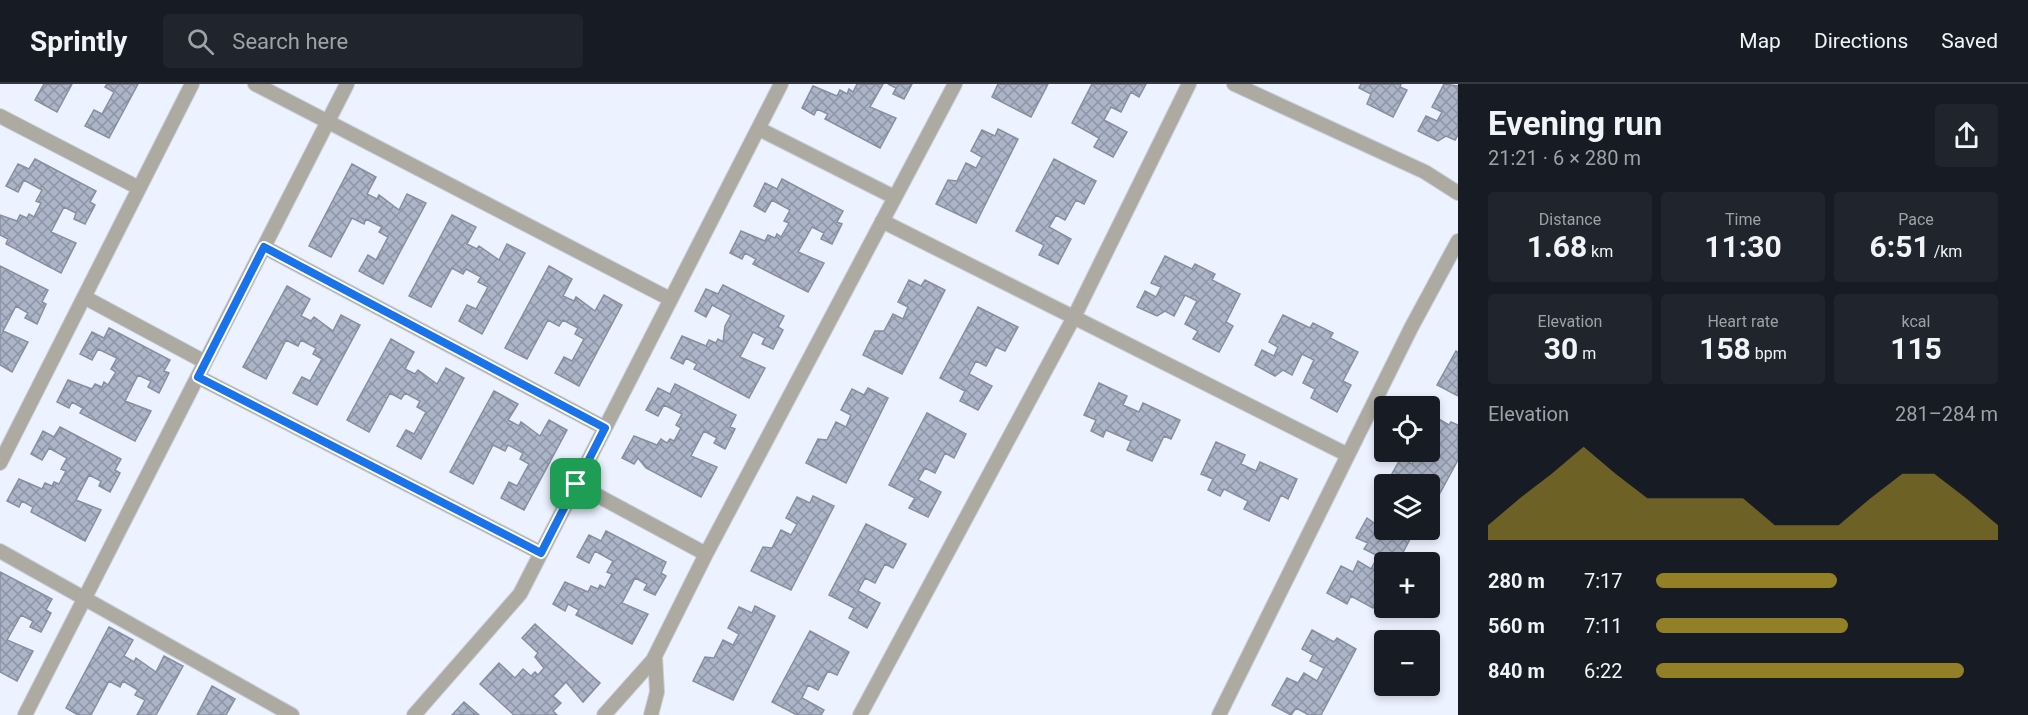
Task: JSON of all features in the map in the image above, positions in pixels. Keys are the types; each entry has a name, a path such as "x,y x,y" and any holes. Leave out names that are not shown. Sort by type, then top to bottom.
{"lane":[{"path":"0,463 192,84"},
{"path":"255,84 670,299"},
{"path":"25,715 347,84"},
{"path":"414,715 520,594 781,84"},
{"path":"604,715 655,656 706,554 955,84"},
{"path":"860,715 1074,317 1189,84"},
{"path":"1234,84 1425,172 1458,193"},
{"path":"1,120 139,188"},
{"path":"759,129 894,197"},
{"path":"882,221 1348,455"},
{"path":"1219,715 1411,328 1458,241"},
{"path":"264,247 605,428"},
{"path":"84,297 205,362"},
{"path":"198,377 541,553"},
{"path":"576,484 706,554"},
{"path":"0,551 291,715"},
{"path":"651,715 657,692 655,656"}],"building":[{"path":"44,84 72,84 57,112 35,100"},
{"path":"107,84 138,84 109,138 85,126 94,110 102,114 114,92 105,87"},
{"path":"857,84 883,84 870,107 896,118 880,148 825,119 828,114 817,109 814,115 802,108 813,86 837,96 840,90 847,94 849,89 853,92"},
{"path":"888,84 912,84 904,99 893,94 896,88"},
{"path":"998,84 1048,84 1031,117 992,97"},
{"path":"1092,84 1146,84 1139,97 1131,92 1121,112 1111,107 1104,120 1127,132 1113,157 1094,147 1099,138 1072,123"},
{"path":"1361,84 1401,84 1400,87 1407,90 1393,117 1367,104 1371,94 1359,88"},
{"path":"1444,84 1458,86 1458,135 1455,140 1446,136 1438,141 1418,131 1426,116 1437,121 1442,112 1432,107"},
{"path":"998,129 1018,139 976,223 936,204 948,180 957,181 966,163 976,168 982,157 971,151 982,130 995,136"},
{"path":"35,159 96,191 90,202 95,205 85,224 74,219 76,213 64,207 51,232 76,243 61,273 6,244 8,239 0,235 0,215 17,221 20,215 27,218 29,214 34,217 41,203 36,201 42,190 24,180 18,192 6,186 18,164 29,169"},
{"path":"1054,159 1096,181 1084,204 1076,200 1065,220 1056,215 1049,227 1071,239 1058,264 1039,255 1044,245 1016,231"},
{"path":"352,164 376,177 367,194 377,199 379,195 399,210 407,194 426,203 383,284 359,271 368,255 376,260 388,237 379,232 382,227 366,219 364,224 352,218 331,257 309,246"},
{"path":"782,179 843,211 837,222 842,224 832,244 821,239 824,233 812,227 798,252 824,263 808,292 753,264 756,259 745,253 742,259 730,253 741,231 765,241 768,235 775,238 777,234 781,237 789,223 784,221 790,210 772,200 765,212 754,206 765,183 777,189"},
{"path":"452,215 476,227 467,244 477,249 479,246 499,260 507,244 525,253 482,334 459,321 467,305 476,309 488,287 478,282 481,277 466,269 463,274 452,268 431,307 409,296"},
{"path":"1165,256 1192,269 1195,264 1215,274 1212,280 1240,294 1226,322 1233,326 1219,352 1193,339 1198,331 1185,324 1197,301 1185,295 1174,316 1165,311 1157,316 1137,307 1145,291 1156,297 1161,287 1151,283"},
{"path":"0,266 48,290 42,302 46,304 37,324 25,318 28,313 16,306 3,331 28,342 12,372 0,365"},
{"path":"549,266 572,279 563,296 574,301 576,297 595,311 604,295 622,305 579,386 555,373 564,357 572,361 584,339 575,334 578,328 563,320 559,326 548,320 527,359 505,348"},
{"path":"909,280 921,286 925,280 945,290 902,374 863,355 875,331 884,331 893,314 903,319 908,307 898,302"},
{"path":"723,285 784,316 778,327 783,330 773,349 762,344 765,338 753,332 740,357 765,368 749,398 694,369 697,364 686,358 683,364 671,358 682,336 706,346 709,340 716,343 718,339 723,342 725,326 731,315 712,305 706,317 695,311 706,289 718,294"},
{"path":"287,286 310,299 301,316 311,321 314,317 333,331 341,315 360,325 317,405 293,393 302,377 310,381 322,359 313,354 316,348 301,340 298,346 286,340 266,379 243,367"},
{"path":"978,307 1018,327 1005,351 996,347 986,366 976,361 969,374 992,386 978,410 960,401 965,391 940,378"},
{"path":"1283,315 1310,328 1313,323 1333,333 1330,338 1358,352 1343,381 1351,385 1337,412 1311,398 1315,389 1303,383 1314,360 1302,354 1292,375 1283,370 1275,376 1255,365 1262,350 1274,356 1278,347 1269,342"},
{"path":"109,328 170,360 164,371 169,373 159,393 148,387 151,381 138,375 125,401 151,411 135,441 80,413 83,408 72,402 69,408 57,402 68,380 92,389 95,384 102,387 104,382 108,385 116,372 111,369 117,358 98,349 92,360 80,354 92,332 104,338"},
{"path":"391,339 414,352 405,369 415,374 418,370 437,384 446,368 464,378 421,459 397,446 406,430 414,434 426,412 417,407 420,401 405,393 401,399 390,393 369,432 347,420"},
{"path":"1456,351 1458,352 1458,396 1437,385"},
{"path":"1099,383 1127,396 1123,405 1139,412 1143,403 1180,420 1171,439 1164,436 1152,461 1127,450 1131,441 1106,430 1103,437 1091,431 1096,420 1084,415"},
{"path":"675,384 736,415 730,427 735,429 725,449 714,443 717,438 704,431 691,456 717,467 701,497 646,468 638,458 634,464 622,458 634,436 657,445 661,439 667,443 670,439 674,441 681,428 676,425 682,414 664,405 658,416 646,410 658,388 670,394"},
{"path":"868,388 888,398 846,483 806,463 818,439 827,440 836,422 846,427 851,415 841,410 852,389 864,395"},
{"path":"494,391 518,404 508,420 519,426 521,422 540,436 549,420 567,430 524,510 501,498 509,482 517,486 529,464 520,459 523,453 508,445 505,451 493,445 473,484 450,472"},
{"path":"927,413 966,434 954,458 945,453 935,473 925,468 918,480 941,492 928,517 909,508 915,498 889,485"},
{"path":"1440,420 1449,425 1451,422 1458,425 1458,460 1440,493 1440,474 1392,474 1399,462 1412,464 1413,462 1440,462"},
{"path":"60,427 121,459 115,470 120,473 110,492 99,486 101,481 89,475 76,500 101,510 85,541 31,512 33,507 22,501 19,507 7,501 19,479 42,489 45,483 52,486 54,482 59,484 66,471 61,469 67,458 49,448 42,460 31,454 43,431 54,437"},
{"path":"1216,442 1245,455 1241,464 1256,471 1260,462 1297,479 1288,499 1281,495 1269,521 1244,509 1248,501 1224,489 1220,496 1208,490 1213,479 1201,474"},
{"path":"813,496 834,506 791,590 751,571 763,547 772,548 781,530 791,535 797,524 786,518 797,497 810,503"},
{"path":"1367,518 1374,523 1374,540 1409,540 1403,552 1374,552 1374,554 1364,549 1368,543 1356,538"},
{"path":"866,524 906,544 893,568 885,564 875,583 865,578 858,591 880,603 867,628 849,618 854,608 829,595"},
{"path":"606,531 666,562 661,573 666,576 655,595 644,590 647,584 635,578 622,603 648,614 632,644 576,615 579,610 568,604 565,611 553,604 565,582 588,592 591,586 598,589 600,585 605,588 612,574 607,572 613,561 595,551 589,563 577,557 589,535 601,541"},
{"path":"1358,561 1371,569 1374,563 1373,608 1351,596 1347,604 1327,593 1341,566 1353,572"},
{"path":"0,572 52,599 46,610 51,613 41,632 30,627 33,621 21,615 7,640 33,651 17,681 0,672"},
{"path":"755,606 775,616 733,700 693,681 705,657 714,658 723,640 733,645 739,634 728,628 739,607 752,613"},
{"path":"535,624 600,683 583,702 566,682 553,696 561,703 553,711 557,715 514,715 480,684 499,663 515,678 523,669 531,676 535,672 538,675 544,668 535,657 538,653 522,638"},
{"path":"109,627 133,640 124,656 134,662 136,658 156,672 164,656 183,666 156,715 137,715 145,700 135,695 138,690 123,681 120,687 109,681 91,715 78,715 66,708"},
{"path":"1312,630 1334,642 1337,638 1356,649 1321,715 1309,715 1296,708 1291,715 1272,705 1287,678 1298,683 1304,673 1317,681 1324,668 1310,661 1313,655 1302,649"},
{"path":"810,631 849,652 837,675 828,671 818,690 808,685 802,698 824,710 821,715 797,715 772,702"},
{"path":"212,686 235,699 226,715 197,715"},
{"path":"464,702 479,715 452,715"}],"route":[{"path":"264,247 605,428 576,484 541,553 198,377 264,247"}]}
